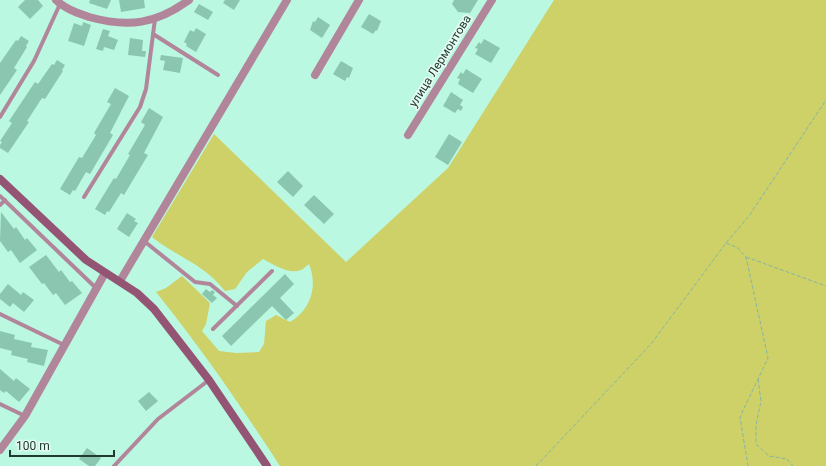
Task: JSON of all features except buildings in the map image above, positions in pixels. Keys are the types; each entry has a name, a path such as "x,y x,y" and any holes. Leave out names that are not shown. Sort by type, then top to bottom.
{"street":[{"path":"58,2 78,14 101,20 130,24 155,19 178,8 189,0"},
{"path":"120,281 287,0"},
{"path":"315,75 359,0"},
{"name":"улица Лермонтова","path":"408,135 492,0"},
{"path":"0,179 86,260 137,293 154,309 209,380 266,466"},
{"path":"0,450 24,416 105,273"}],"lane":[{"path":"0,117 34,60 58,2"},
{"path":"84,197 140,106 146,89 155,19"},
{"path":"153,34 218,74"},
{"path":"0,196 96,289"},
{"path":"0,205 5,200"},
{"path":"144,241 195,282 210,284 237,306"},
{"path":"213,329 272,271"},
{"path":"0,314 64,345"},
{"path":"114,466 158,419 209,380"},
{"path":"0,404 24,416"}],"path":[{"path":"536,466 651,344 726,243 749,216 826,100"},
{"path":"726,243 738,248 746,257 826,286"},
{"path":"746,257 768,358 740,417 748,466"},
{"path":"758,379 761,401 756,425 756,444 769,456 786,459 793,466"}],"shaded area":[{"path":"554,0 826,0 826,466 280,466 189,334 156,292 166,288 182,276 210,303 206,324 202,331 219,351 236,353 259,352 264,344 266,321 276,315 290,322 303,311 308,304 311,297 313,281 309,264 301,270 291,271 263,259 247,272 235,289 225,291 199,267 152,237 214,134 346,262 448,168"}]}
